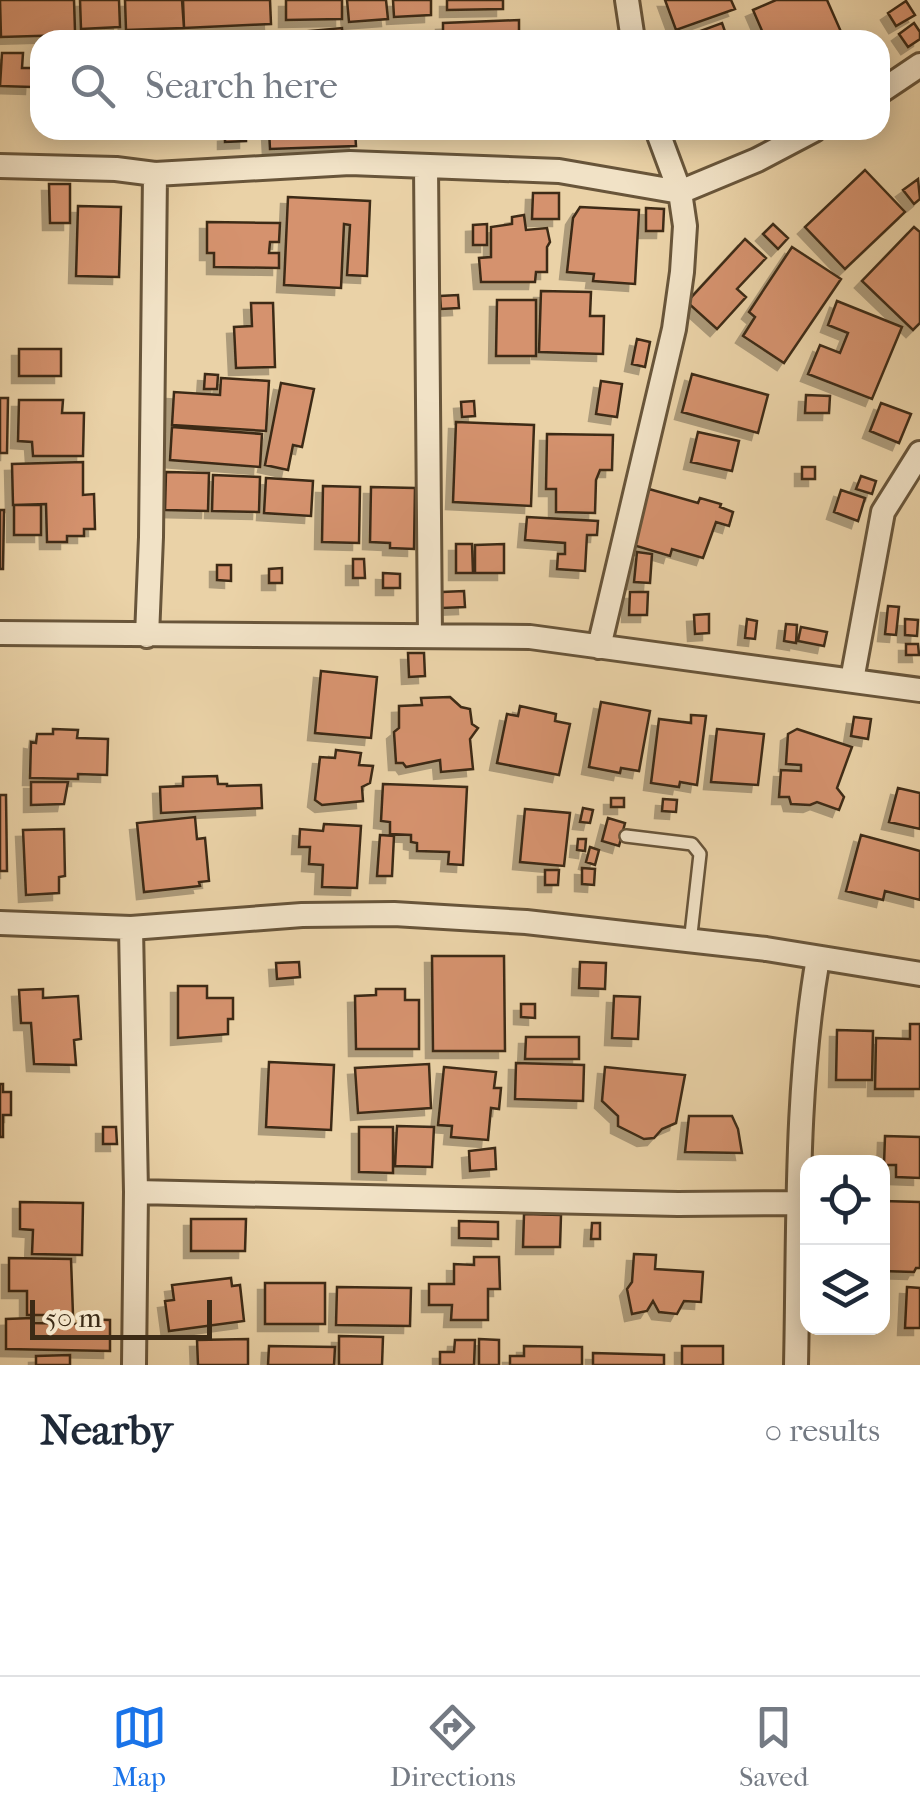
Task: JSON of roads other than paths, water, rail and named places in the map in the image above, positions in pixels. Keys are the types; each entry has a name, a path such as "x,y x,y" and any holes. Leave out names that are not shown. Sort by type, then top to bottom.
{"street":[{"path":"627,0 632,30"},
{"path":"890,85 920,65"},
{"path":"598,647 674,328 684,241 680,192 660,140"},
{"path":"0,166 116,169 154,174 350,163 559,171 680,192 795,140"},
{"path":"426,166 430,636"},
{"path":"147,636 154,174"},
{"path":"852,680 883,512 920,453"},
{"path":"0,633 530,637 920,690"},
{"path":"0,923 131,928 302,915 394,914 526,922 766,949 920,974"},
{"path":"131,928 136,1192 134,1365"},
{"path":"802,1155 806,1064 818,958"},
{"path":"136,1192 678,1204 800,1203 796,1365"}],"lane":[{"path":"626,836 692,844 700,854 690,942"}]}
